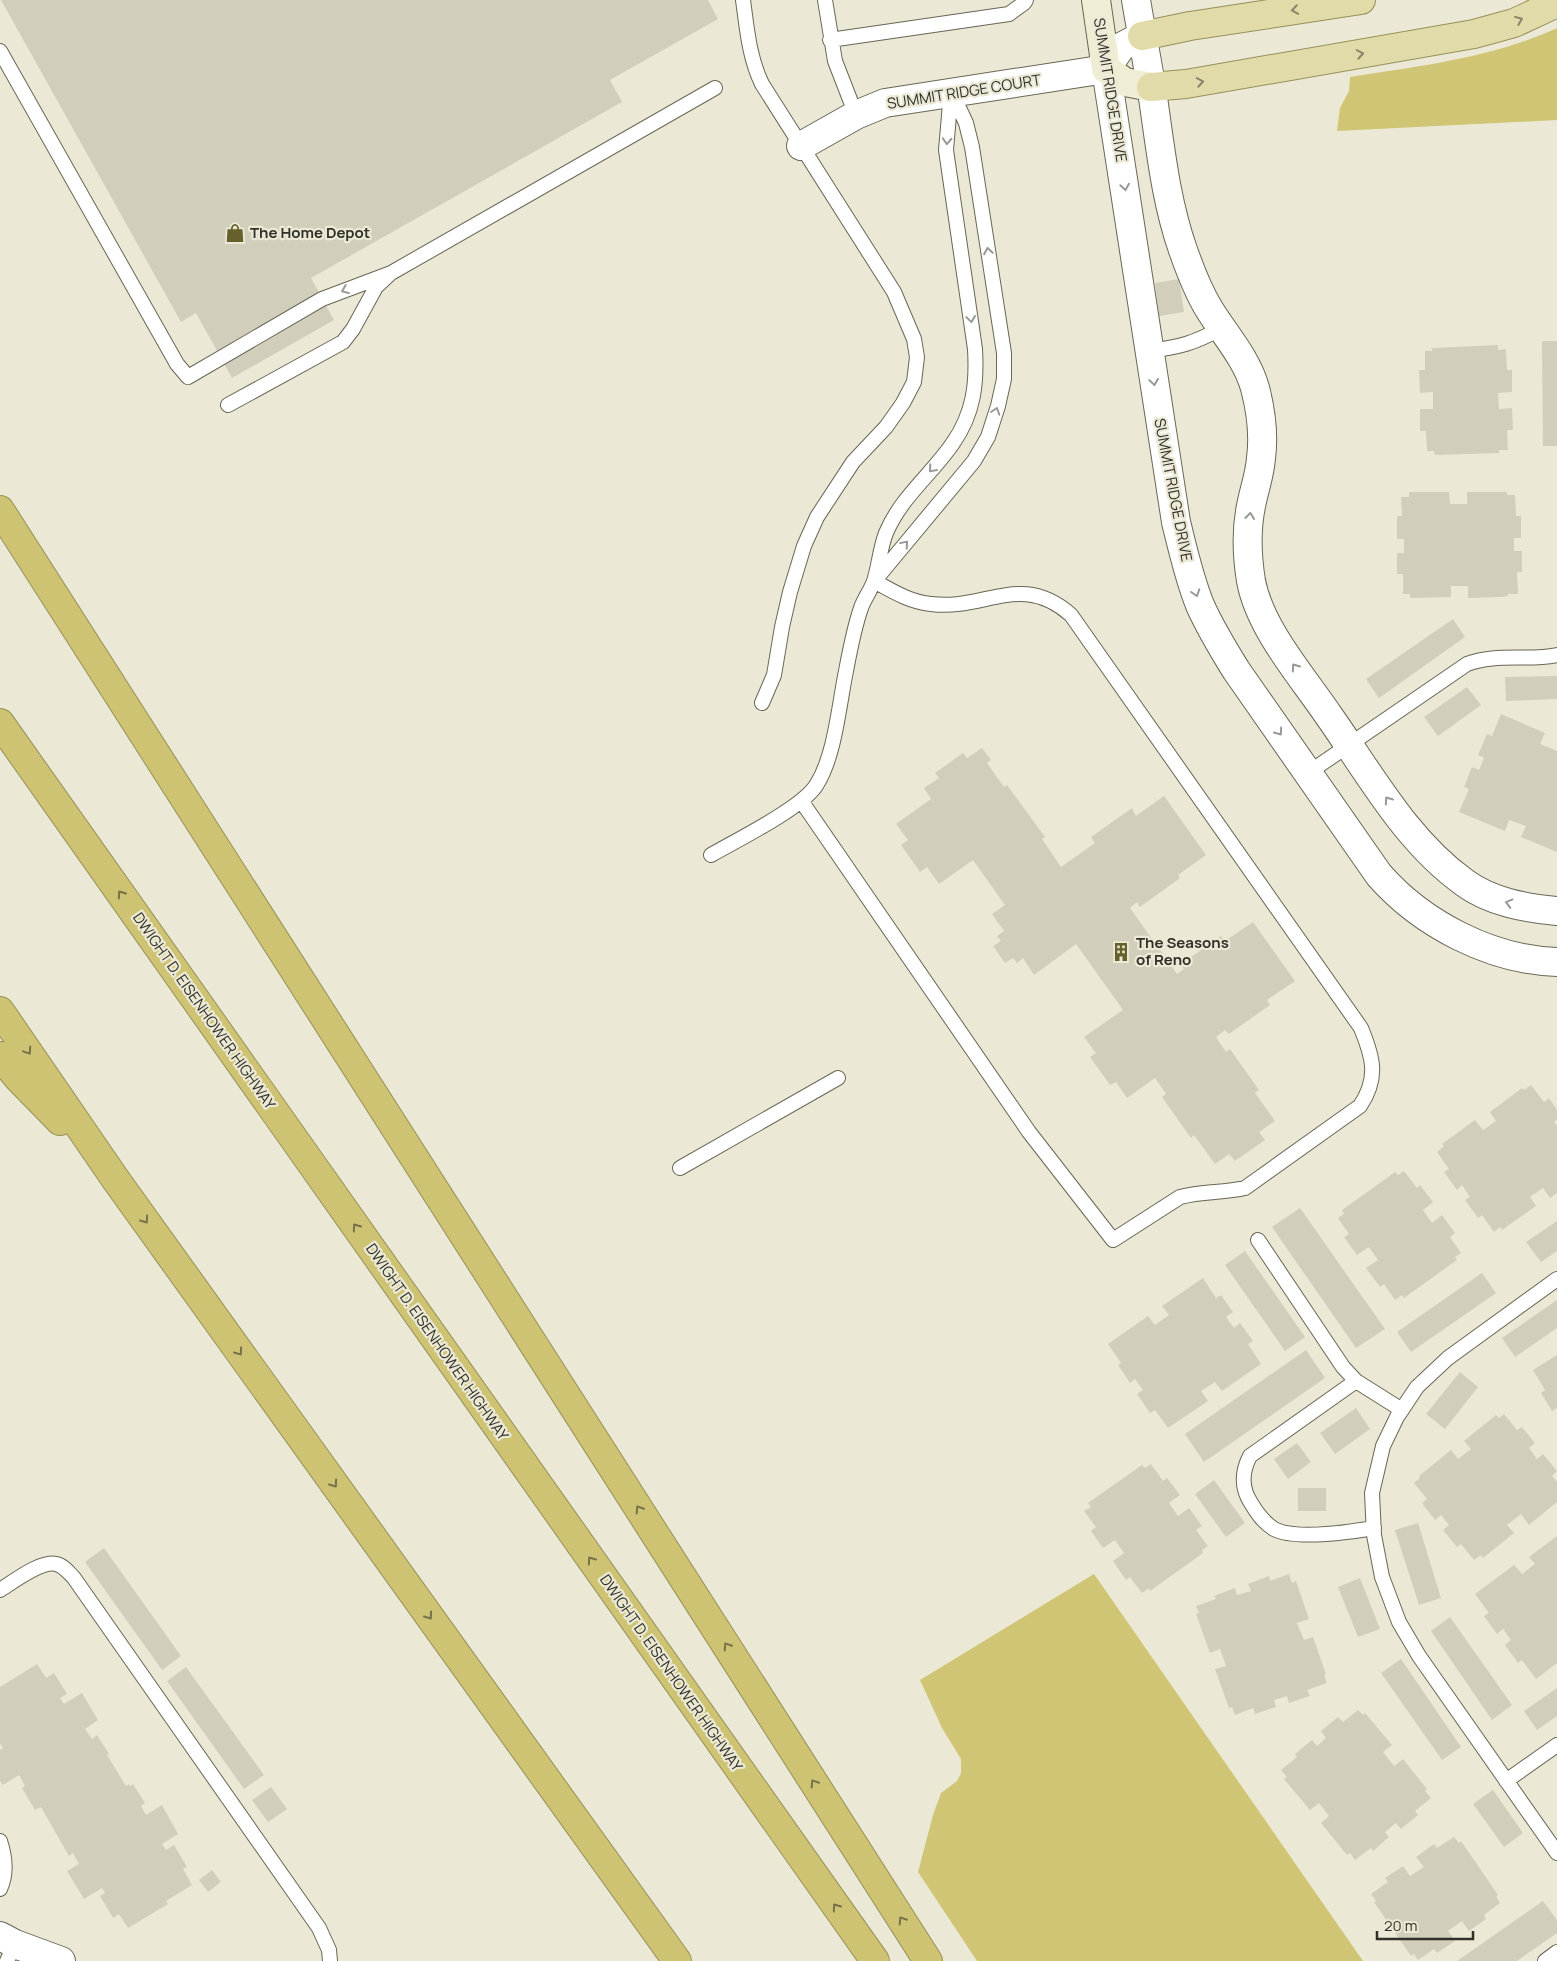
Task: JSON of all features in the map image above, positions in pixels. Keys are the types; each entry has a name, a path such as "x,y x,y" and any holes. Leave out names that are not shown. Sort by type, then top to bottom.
{"highway":[{"path":"0,510 928,1961"},
{"name":"DWIGHT D. EISENHOWER HIGHWAY","path":"0,723 874,1961"},
{"path":"0,1011 116,1180 676,1961"},
{"path":"0,1056 18,1078 116,1180"}],"main road":[{"path":"1142,36 1190,26 1361,0"},
{"path":"1152,87 1186,84 1474,34 1514,23 1557,3"}],"street":[{"name":"SUMMIT RIDGE DRIVE","path":"1096,0 1176,522 1186,563 1200,604 1217,640 1379,875 1394,892 1418,912 1450,931 1484,946 1518,957 1557,962"},
{"path":"1136,0 1152,87 1165,182 1182,247 1196,284 1246,367 1254,384 1260,408 1261,459 1251,507 1248,530 1248,557 1252,584 1262,613 1280,645 1397,814 1418,841 1440,863 1468,885 1500,900 1531,909 1557,911"},
{"path":"1142,36 1122,48 1106,70 1125,82 1152,87"},
{"name":"SUMMIT RIDGE COURT","path":"801,146 856,115 885,103 1106,70"},
{"path":"7,1947 61,1961"}],"lane":[{"path":"743,0 750,51 754,67 762,84 894,292 914,339 917,357 914,382 903,403 886,427 853,462 817,517 804,546 790,592 774,675 762,703"},
{"path":"825,0 830,40 835,61 856,115"},
{"path":"830,40 1010,14 1024,4 1026,0"},
{"path":"0,51 177,364 188,377 322,299 390,273 715,88"},
{"path":"874,581 974,461 988,437 1004,379 1004,352 972,148 966,123 951,92"},
{"path":"711,855 802,802 816,786 826,768 853,636 861,607 874,581 885,536 894,517 908,496 954,442 973,399 977,377 975,349 946,150 951,92"},
{"path":"228,405 343,342 353,329 376,286 390,273"},
{"path":"1149,351 1177,348 1222,328"},
{"path":"802,802 1029,1132 1113,1240 1180,1197 1245,1188 1360,1106 1368,1094 1372,1078 1372,1060 1361,1028 1071,615 1057,603 1042,596 1023,594 950,605 930,604 910,600 874,581"},
{"path":"1308,773 1467,664 1480,659 1545,658 1557,656"},
{"path":"680,1168 838,1078"},
{"path":"1258,1240 1343,1367 1356,1380 1402,1410"},
{"path":"1557,1279 1448,1358 1417,1387 1402,1410 1383,1446 1372,1493 1374,1528 1382,1577 1398,1622 1419,1656 1557,1853"},
{"path":"1356,1380 1250,1456 1244,1467 1244,1480 1247,1498 1261,1519 1275,1530 1292,1534 1331,1533 1374,1528"},
{"path":"0,1590 32,1570 51,1564 57,1564 65,1568 74,1578 319,1928 330,1950 330,1961"},
{"path":"1506,1781 1557,1745"},
{"path":"0,1840 4,1853 5,1868 0,1889"},
{"path":"1545,1961 1557,1952"}],"shaded area":[{"path":"1557,28 1557,120 1337,131 1340,108 1349,91 1350,77 1430,65 1482,54 1507,47"},
{"path":"1094,1574 1363,1961 977,1961 918,1872 933,1815 941,1793 957,1781 961,1773 961,1759 942,1728 920,1680"}],"building":[{"name":"The Home Depot","path":"1,0 708,0 718,19 610,80 622,102 311,278 334,320 232,378 196,313 181,322"},
{"path":"1179,279 1184,312 1159,316 1155,283"},
{"path":"1542,341 1557,341 1557,446 1543,446"},
{"path":"1498,345 1498,350 1506,349 1507,370 1512,370 1512,392 1498,393 1499,409 1512,408 1513,430 1507,430 1508,450 1499,450 1499,453 1435,455 1434,451 1427,451 1426,431 1420,431 1420,409 1433,409 1433,392 1420,393 1419,370 1425,370 1425,351 1432,351 1432,348"},
{"path":"1409,492 1449,492 1450,504 1467,504 1467,492 1507,492 1507,495 1515,495 1516,516 1521,516 1521,538 1514,538 1514,551 1522,551 1522,572 1517,572 1518,594 1508,594 1508,596 1500,597 1468,598 1468,586 1451,586 1451,597 1410,598 1410,594 1403,594 1403,574 1397,574 1397,553 1404,553 1404,539 1397,539 1397,516 1402,516 1401,497 1409,497"},
{"path":"1453,619 1465,637 1379,698 1366,679"},
{"path":"1557,676 1557,699 1506,701 1505,677"},
{"path":"1467,687 1481,705 1438,736 1424,717"},
{"path":"1501,714 1545,733 1540,744 1557,751 1557,852 1521,837 1526,826 1509,820 1505,831 1459,812 1469,789 1464,787 1472,767 1479,770 1484,758 1478,755 1487,734 1492,736"},
{"name":"The Seasons of Reno","path":"982,748 991,760 987,763 1004,787 1007,785 1045,837 1042,839 1061,867 1095,843 1091,837 1132,808 1136,816 1164,796 1206,855 1178,875 1180,878 1140,907 1137,902 1130,908 1177,974 1184,969 1180,965 1221,936 1225,941 1253,922 1295,981 1267,1000 1270,1005 1229,1034 1225,1030 1216,1037 1226,1052 1230,1049 1259,1090 1255,1093 1275,1121 1259,1132 1265,1140 1235,1161 1229,1154 1215,1164 1194,1135 1191,1138 1162,1097 1166,1094 1155,1078 1127,1098 1116,1082 1110,1085 1090,1057 1096,1053 1084,1037 1123,1010 1076,944 1034,975 1023,958 1017,963 1013,958 1005,963 993,946 1001,941 997,936 1004,931 992,914 1005,905 973,860 939,884 927,867 920,872 901,845 908,840 896,824 931,799 924,788 939,778 935,773 963,753 967,758"},
{"path":"1531,1085 1544,1102 1549,1098 1557,1110 1557,1120 1554,1122 1557,1126 1557,1193 1550,1198 1543,1188 1530,1197 1536,1206 1502,1230 1500,1227 1494,1232 1482,1215 1478,1218 1465,1200 1470,1197 1462,1185 1457,1190 1444,1172 1449,1169 1437,1152 1444,1146 1442,1144 1475,1120 1483,1130 1496,1121 1490,1112 1522,1088 1524,1090"},
{"path":"1404,1171 1417,1188 1420,1185 1433,1202 1423,1210 1432,1223 1442,1215 1455,1233 1450,1237 1461,1253 1455,1257 1457,1260 1404,1298 1402,1295 1395,1300 1384,1284 1380,1287 1366,1268 1378,1260 1369,1247 1357,1255 1344,1237 1349,1234 1338,1218 1344,1214 1342,1210 1395,1172 1398,1175"},
{"path":"1300,1208 1385,1329 1356,1348 1272,1227"},
{"path":"1557,1221 1557,1251 1541,1262 1526,1242"},
{"path":"1245,1251 1305,1337 1285,1351 1225,1265"},
{"path":"1482,1273 1496,1293 1411,1352 1397,1332"},
{"path":"1203,1278 1216,1298 1221,1295 1233,1312 1226,1317 1234,1328 1240,1323 1253,1341 1248,1344 1261,1364 1222,1391 1215,1382 1201,1391 1208,1401 1168,1428 1155,1410 1150,1413 1137,1394 1143,1390 1135,1379 1130,1383 1118,1365 1121,1363 1108,1344 1148,1316 1155,1325 1169,1315 1162,1306"},
{"path":"1557,1300 1557,1328 1515,1357 1502,1338"},
{"path":"1306,1350 1325,1378 1204,1462 1185,1434"},
{"path":"1557,1355 1557,1408 1552,1411 1541,1393 1545,1390 1533,1370"},
{"path":"1460,1372 1478,1387 1445,1429 1426,1414"},
{"path":"1356,1408 1370,1429 1335,1454 1320,1433"},
{"path":"1504,1414 1517,1430 1522,1427 1535,1443 1529,1448 1537,1459 1543,1454 1557,1471 1552,1476 1557,1482 1557,1502 1529,1525 1521,1514 1507,1525 1514,1533 1483,1558 1481,1555 1474,1560 1461,1544 1457,1547 1443,1530 1449,1525 1441,1515 1435,1520 1422,1503 1427,1499 1414,1483 1420,1478 1419,1476 1451,1450 1458,1459 1471,1449 1464,1441 1496,1415 1499,1418"},
{"path":"1297,1443 1311,1462 1288,1479 1274,1459"},
{"path":"1151,1464 1163,1481 1167,1478 1180,1495 1169,1503 1178,1516 1189,1508 1202,1526 1196,1530 1208,1546 1202,1550 1203,1553 1150,1591 1149,1588 1142,1593 1130,1577 1126,1580 1113,1561 1124,1553 1115,1540 1103,1548 1091,1531 1096,1527 1084,1511 1091,1507 1088,1503 1142,1465 1145,1468"},
{"path":"1214,1480 1245,1523 1226,1537 1195,1494"},
{"path":"1298,1488 1326,1488 1326,1511 1298,1511"},
{"path":"1418,1523 1441,1598 1419,1605 1395,1530"},
{"path":"1557,1536 1557,1663 1536,1679 1522,1660 1518,1663 1505,1645 1511,1640 1503,1629 1497,1634 1484,1616 1489,1613 1475,1594 1514,1565 1522,1574 1535,1564 1529,1557"},
{"path":"104,1548 181,1656 162,1670 85,1562"},
{"path":"1289,1574 1292,1583 1296,1581 1309,1619 1297,1623 1304,1640 1313,1637 1326,1674 1324,1675 1327,1683 1307,1690 1310,1696 1289,1703 1287,1696 1274,1700 1276,1707 1255,1714 1253,1708 1235,1715 1232,1707 1229,1708 1215,1669 1226,1666 1220,1649 1210,1653 1196,1614 1199,1613 1196,1606 1216,1599 1214,1596 1235,1588 1237,1595 1251,1591 1248,1584 1269,1576 1270,1581"},
{"path":"1360,1578 1380,1629 1358,1637 1338,1587"},
{"path":"1450,1617 1512,1705 1492,1720 1431,1631"},
{"path":"1401,1659 1461,1747 1442,1760 1381,1673"},
{"path":"37,1664 46,1678 54,1673 67,1694 60,1698 64,1704 82,1693 98,1720 85,1729 92,1739 97,1735 126,1786 133,1784 145,1803 141,1806 146,1815 162,1805 178,1834 162,1844 166,1850 174,1845 187,1867 183,1869 192,1885 166,1901 168,1904 128,1928 119,1914 113,1918 100,1896 105,1893 102,1888 84,1899 67,1871 79,1864 73,1853 69,1856 41,1807 35,1810 22,1788 25,1786 19,1775 3,1785 0,1781 0,1750 3,1748 0,1743 0,1687"},
{"path":"186,1667 264,1775 244,1789 167,1681"},
{"path":"1557,1688 1557,1716 1537,1730 1524,1711"},
{"path":"1358,1710 1363,1715 1365,1713 1392,1745 1383,1752 1394,1766 1403,1759 1427,1789 1425,1791 1431,1798 1415,1811 1418,1815 1401,1829 1396,1823 1385,1832 1389,1837 1373,1851 1371,1848 1355,1860 1350,1853 1347,1855 1321,1823 1329,1816 1319,1803 1310,1810 1284,1779 1287,1777 1281,1770 1297,1757 1295,1754 1312,1740 1317,1746 1326,1738 1321,1731 1338,1717 1343,1722"},
{"path":"271,1787 287,1809 268,1822 252,1800"},
{"path":"1493,1790 1523,1833 1504,1847 1473,1804"},
{"path":"1454,1837 1459,1843 1461,1841 1498,1895 1496,1896 1500,1903 1484,1915 1486,1919 1469,1931 1462,1921 1448,1931 1455,1941 1437,1953 1434,1949 1418,1960 1414,1954 1411,1956 1374,1902 1376,1901 1371,1894 1388,1882 1385,1878 1403,1866 1410,1876 1424,1867 1416,1857 1434,1844 1437,1848"},
{"path":"212,1870 221,1882 208,1892 199,1880"},
{"path":"1543,1901 1557,1920 1557,1933 1517,1961 1457,1961"}],"place":[{"name":"The Home Depot","path":"235,233"},
{"name":"The Seasons of Reno","path":"1121,952"}]}
